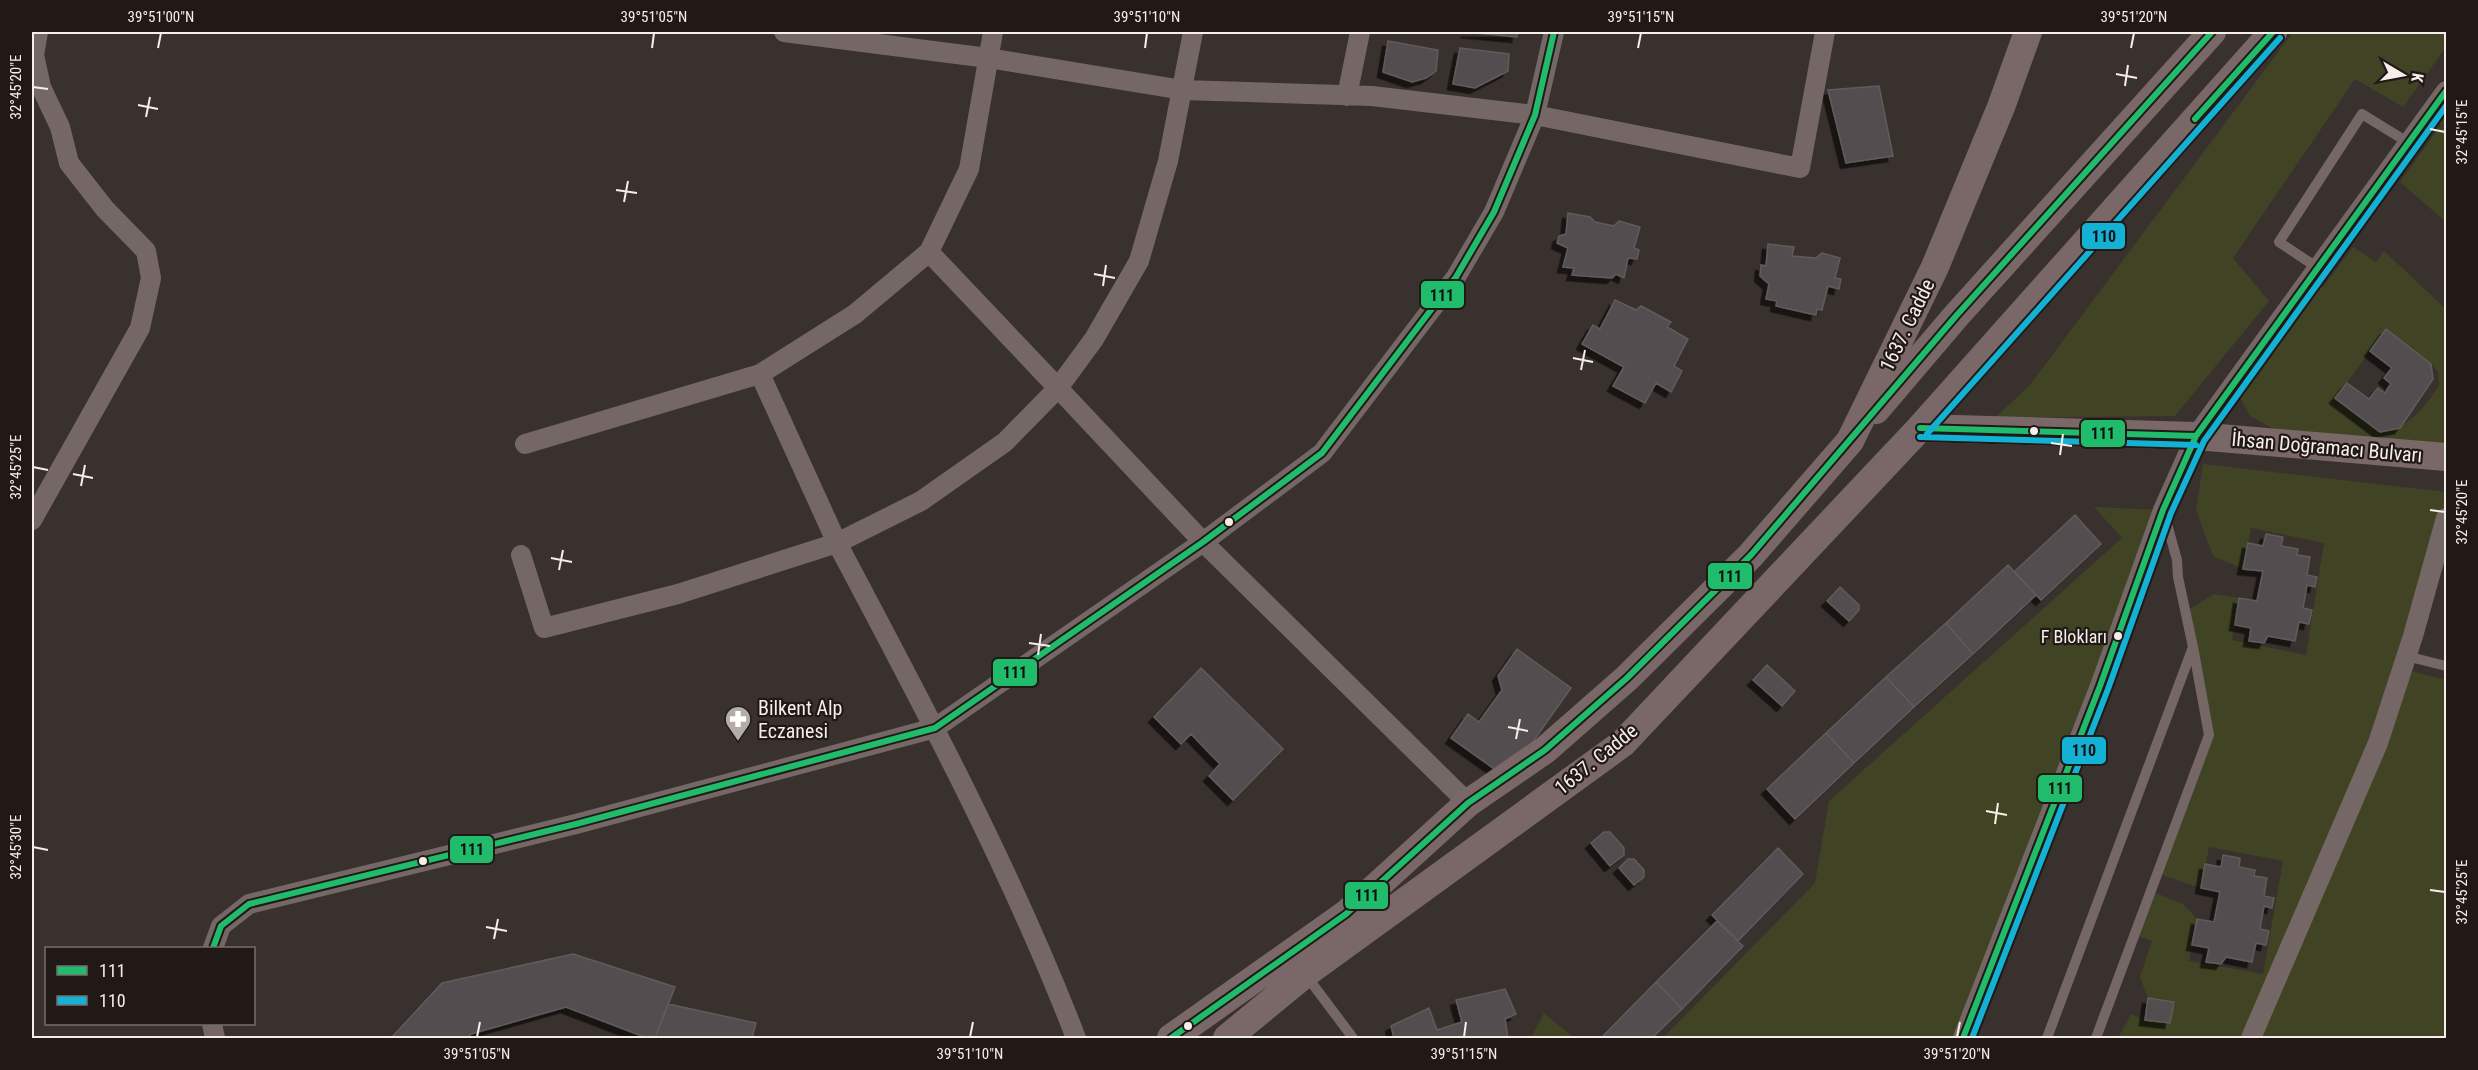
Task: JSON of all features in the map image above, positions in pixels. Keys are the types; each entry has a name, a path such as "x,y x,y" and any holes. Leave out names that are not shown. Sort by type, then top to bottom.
{"street":[{"path":"32,520 140,328 151,278 146,251 105,209 69,163 60,127 41,87 34,55 38,32"},
{"path":"784,32 810,33 988,58 1183,90 1372,96 1535,115 1800,168 1825,32"},
{"path":"525,444 760,374 855,314 929,252 969,168 993,32"},
{"path":"521,555 544,628 678,594 837,543 921,501 1005,442 1058,388 1094,339 1139,261 1168,161 1193,32"},
{"path":"1347,96 1360,32"},
{"path":"213,947 221,926 249,904 576,824 936,728 1203,542 1322,453 1456,277 1494,212 1535,115 1554,32"},
{"name":"1637. Cadde","path":"1171,1038 1346,914 1468,803 1545,750 1627,678 1751,555 1850,441 1935,267 2001,107 2028,32"},
{"path":"1850,441 1956,316 2212,32"},
{"name":"1637. Cadde","path":"1227,1038 1305,974 1623,743 1920,428 2274,32"},
{"path":"1963,1038 2100,686 2163,510 2196,436 2446,91"},
{"path":"929,252 1203,542 1468,803"},
{"path":"760,374 837,543 936,728 1040,944 1076,1038"},
{"name":"İhsan Doğramacı Bulvarı","path":"1920,428 2196,436 2446,457"},
{"path":"2251,1038 2378,743 2446,518"}],"lane":[{"path":"2318,268 2279,242 2362,114 2409,143"},
{"path":"2096,1038 2209,735 2178,577 2177,560 2163,510"},
{"path":"2047,1038 2193,646"},
{"path":"2406,656 2446,666"},
{"path":"1305,974 1353,1038"}],"green space":[{"path":"2293,32 2446,32 2446,47 2403,107 2355,79 2233,258 2269,301 2175,416 1995,418 2030,385"},
{"path":"2446,91 2446,222 2400,182 2441,125 2429,115"},
{"path":"2353,247 2376,262 2384,251 2446,309 2446,447 2277,431 2249,415 2239,395 2248,374 2311,287 2323,287","holes":["2386,329 2438,372 2439,386 2415,416 2400,426 2380,432 2336,398"]},
{"path":"2203,464 2446,492 2446,518 2403,669 2446,680 2446,1038 2118,1038 2131,1014 2145,1020 2170,1023 2173,1002 2148,998 2140,977 2152,941 2135,935 2151,891 2183,904 2197,919 2189,961 2263,974 2283,861 2209,847 2201,888 2158,874 2209,735 2185,612 2214,594 2239,598 2232,640 2306,655 2324,543 2251,528 2243,569 2213,556 2196,510"},
{"path":"2094,507 2163,510 1962,1038 1663,1038 1815,883 1829,801 2122,538"},
{"path":"1544,1013 1574,1038 1531,1038"}],"building":[{"path":"1466,32 1518,32 1517,37"},
{"path":"1388,41 1438,50 1436,71 1426,78 1412,82 1383,72"},
{"path":"1460,48 1509,54 1508,71 1475,88 1453,84"},
{"path":"1879,86 1893,156 1846,163 1828,90"},
{"path":"1568,213 1590,217 1595,222 1614,226 1619,221 1640,227 1634,248 1639,250 1637,259 1628,258 1624,278 1616,274 1612,278 1572,275 1574,268 1563,267 1568,248 1557,243 1559,236 1566,234"},
{"path":"1768,244 1794,247 1792,256 1816,258 1822,253 1840,258 1835,278 1841,279 1839,289 1828,286 1822,310 1817,309 1816,315 1776,306 1777,301 1766,299 1769,284 1760,276 1761,265 1766,266"},
{"path":"1615,300 1636,310 1641,306 1671,322 1667,327 1688,339 1674,366 1682,371 1671,392 1656,383 1645,403 1613,386 1624,367 1582,344 1593,325 1600,329"},
{"path":"2386,329 2431,364 2433,379 2400,428 2380,432 2335,398 2347,383 2369,399 2378,388 2385,393 2391,384 2384,378 2392,368 2370,351"},
{"path":"2075,515 2101,544 2041,600 2014,572"},
{"path":"2266,534 2283,537 2281,546 2298,549 2297,555 2310,557 2307,575 2317,577 2315,587 2307,585 2303,608 2312,610 2309,624 2299,622 2295,641 2268,636 2264,643 2249,641 2251,628 2235,625 2239,598 2257,601 2263,571 2243,569 2248,543 2263,546"},
{"path":"2008,565 2036,595 1973,654 1946,623"},
{"path":"1840,587 1859,605 1859,610 1849,621 1827,601"},
{"path":"1946,623 1973,654 1914,707 1886,677"},
{"path":"1517,649 1571,688 1507,778 1451,738 1468,714 1479,722 1502,690 1498,676"},
{"path":"1767,665 1795,691 1782,706 1753,680"},
{"path":"1201,668 1283,749 1233,800 1209,776 1220,764 1191,734 1181,744 1154,717"},
{"path":"1886,677 1914,707 1854,763 1826,733"},
{"path":"1826,733 1854,763 1795,819 1767,789"},
{"path":"1604,832 1610,832 1624,848 1624,855 1610,866 1591,843"},
{"path":"1778,848 1803,874 1738,941 1712,915"},
{"path":"2223,855 2240,858 2239,867 2255,870 2254,876 2267,878 2264,896 2274,898 2272,908 2264,906 2260,929 2269,931 2266,945 2256,943 2252,962 2226,957 2221,964 2206,962 2209,948 2192,945 2197,919 2214,922 2220,892 2201,888 2205,864 2221,867"},
{"path":"1628,859 1634,859 1644,870 1644,877 1634,885 1619,868"},
{"path":"1717,921 1743,946 1682,1009 1656,982"},
{"path":"573,954 675,987 655,1038 647,1038 566,1007 471,1034 467,1038 391,1038 442,983"},
{"path":"1656,982 1682,1009 1652,1038 1601,1038"},
{"path":"1505,989 1516,1014 1505,1019 1508,1038 1394,1038 1391,1026 1429,1008 1437,1030 1462,1022 1456,1000"},
{"path":"2148,998 2174,1002 2170,1023 2145,1020"},
{"path":"668,1004 756,1023 752,1038 655,1038"}],"transit line":[{"name":"111","path":"213,947 221,926 249,904 576,824 935,728 1203,542 1322,453 1456,277 1494,212 1535,115 1554,32"},
{"name":"111","path":"1171,1038 1346,914 1468,803 1545,750 1627,678 1751,555 1956,316 2212,32"},
{"name":"111","path":"2195,119 2273,32"},
{"name":"110","path":"1927,434 2280,38"},
{"name":"111","path":"1963,1038 2100,686 2163,510 2196,436 2446,91"},
{"name":"110","path":"1972,1038 2108,689 2171,513 2204,441 2446,106"},
{"name":"111","path":"1920,428 2196,436"},
{"name":"110","path":"1920,437 2196,445"}],"place":[{"name":"F Blokları","path":"2118,636"},
{"name":"Bilkent Alp Eczanesi","path":"738,742"}]}
